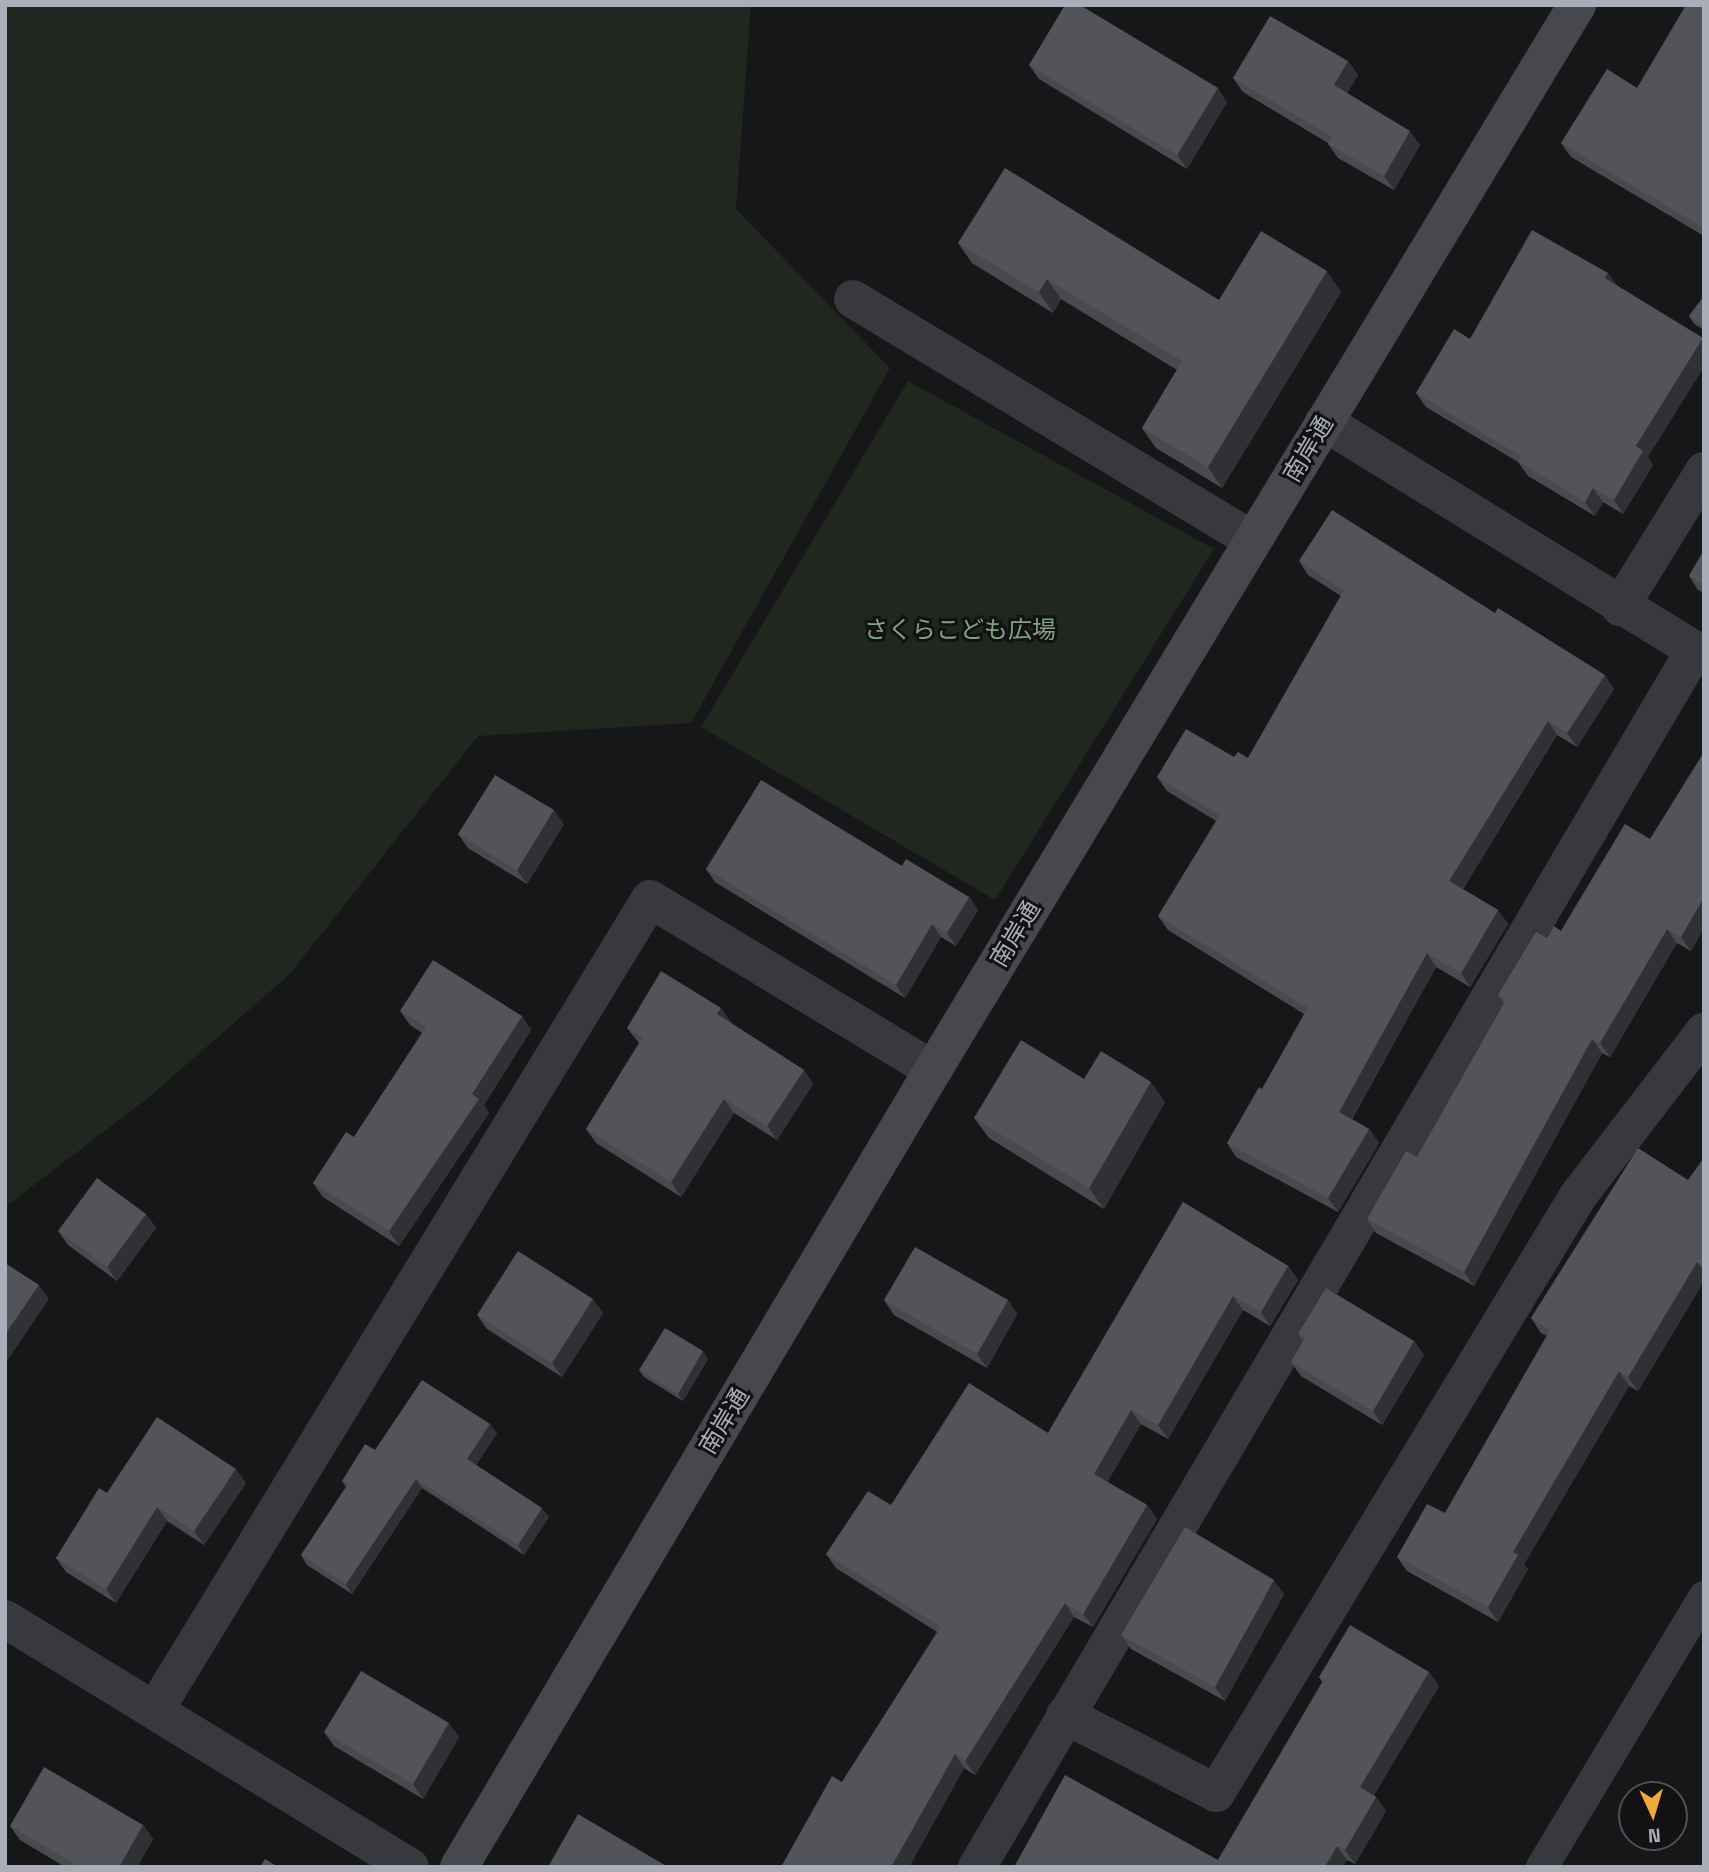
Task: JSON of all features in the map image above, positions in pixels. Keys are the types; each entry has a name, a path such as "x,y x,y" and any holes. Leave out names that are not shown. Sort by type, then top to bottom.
{"main road":[{"name":"南岸通","path":"459,1867 933,1070 1577,5"}],"street":[{"path":"853,299 1253,540"},
{"path":"976,1867 1699,654 1324,422"},
{"path":"1620,607 1704,471"},
{"path":"155,1710 650,899 933,1070"},
{"path":"1065,1715 1216,1794 1577,1196 1704,1032"},
{"path":"5,1619 411,1867"}],"lane":[{"path":"1542,1867 1704,1597"}],"green space":[{"path":"5,5 751,5 736,209 890,368 691,723 478,736 289,975 148,1098 5,1207"},
{"name":"さくらこども広場","path":"908,381 1214,549 995,900 701,727"}],"building":[{"path":"1065,5 1080,5 1218,88 1177,155 1029,65"},
{"path":"1686,5 1704,5 1704,228 1561,143 1607,69 1637,88"},
{"path":"1270,16 1348,61 1334,85 1410,131 1384,176 1328,144 1332,137 1233,78"},
{"path":"1005,168 1219,300 1261,231 1327,271 1208,467 1142,428 1182,361 1047,279 1039,292 958,243"},
{"path":"1532,230 1608,273 1605,278 1703,338 1636,446 1643,451 1614,500 1593,488 1585,502 1518,461 1521,456 1416,393 1454,329 1470,339"},
{"path":"1704,296 1704,327 1689,316"},
{"path":"1332,510 1495,613 1498,608 1605,675 1567,733 1548,721 1449,881 1498,910 1461,973 1427,953 1339,1112 1369,1129 1328,1198 1227,1143 1259,1087 1262,1089 1308,1008 1158,916 1220,815 1157,777 1186,729 1234,757 1238,752 1248,758 1344,590 1299,561"},
{"path":"1704,550 1704,585 1689,576"},
{"path":"1704,752 1704,898 1681,937 1667,929 1600,1043 1592,1039 1464,1272 1367,1219 1406,1151 1417,1157 1506,1000 1498,995 1536,932 1547,938 1554,926 1561,931 1625,824 1650,839"},
{"path":"495,775 554,810 517,870 458,834"},
{"path":"761,780 902,866 906,859 969,897 947,933 932,924 896,985 706,869"},
{"path":"433,960 522,1016 472,1094 479,1099 389,1231 313,1183 346,1132 354,1137 426,1027 400,1011"},
{"path":"661,971 721,1008 717,1014 804,1070 767,1126 724,1099 671,1182 586,1129 643,1037 627,1028"},
{"path":"1021,1040 1084,1079 1101,1051 1151,1082 1089,1188 974,1118"},
{"path":"1638,1148 1688,1180 1704,1158 1704,1263 1702,1265 1697,1262 1628,1377 1619,1371 1513,1552 1518,1555 1488,1607 1397,1557 1427,1504 1445,1513 1550,1330 1531,1318"},
{"path":"97,1178 146,1214 107,1267 58,1231"},
{"path":"1183,1202 1288,1266 1261,1312 1233,1296 1158,1425 1131,1410 1094,1474 1147,1505 1083,1614 1065,1603 965,1761 955,1754 891,1867 781,1867 832,1776 842,1782 941,1627 826,1554 868,1491 891,1505 969,1383 1048,1433"},
{"path":"915,1247 1008,1300 977,1354 884,1300"},
{"path":"518,1251 593,1299 552,1363 477,1315"},
{"path":"5,1263 39,1285 5,1335"},
{"path":"1326,1288 1414,1341 1373,1411 1291,1362 1305,1338 1298,1334"},
{"path":"665,1328 703,1351 678,1394 639,1370"},
{"path":"422,1380 490,1424 467,1459 542,1508 518,1545 416,1479 346,1584 301,1555 348,1484 342,1481 365,1444 375,1450"},
{"path":"157,1417 236,1469 194,1531 157,1507 106,1589 56,1558 99,1488 107,1493"},
{"path":"1185,1527 1274,1580 1215,1687 1121,1635"},
{"path":"1350,1625 1429,1672 1360,1787 1376,1797 1345,1850 1337,1846 1325,1867 1014,1867 1065,1775 1218,1860 1324,1680 1319,1677"},
{"path":"361,1671 449,1723 413,1784 324,1732"},
{"path":"44,1767 143,1825 119,1867 80,1867 10,1826"},
{"path":"578,1814 668,1867 548,1867"},
{"path":"265,1859 278,1867 260,1867"}]}
